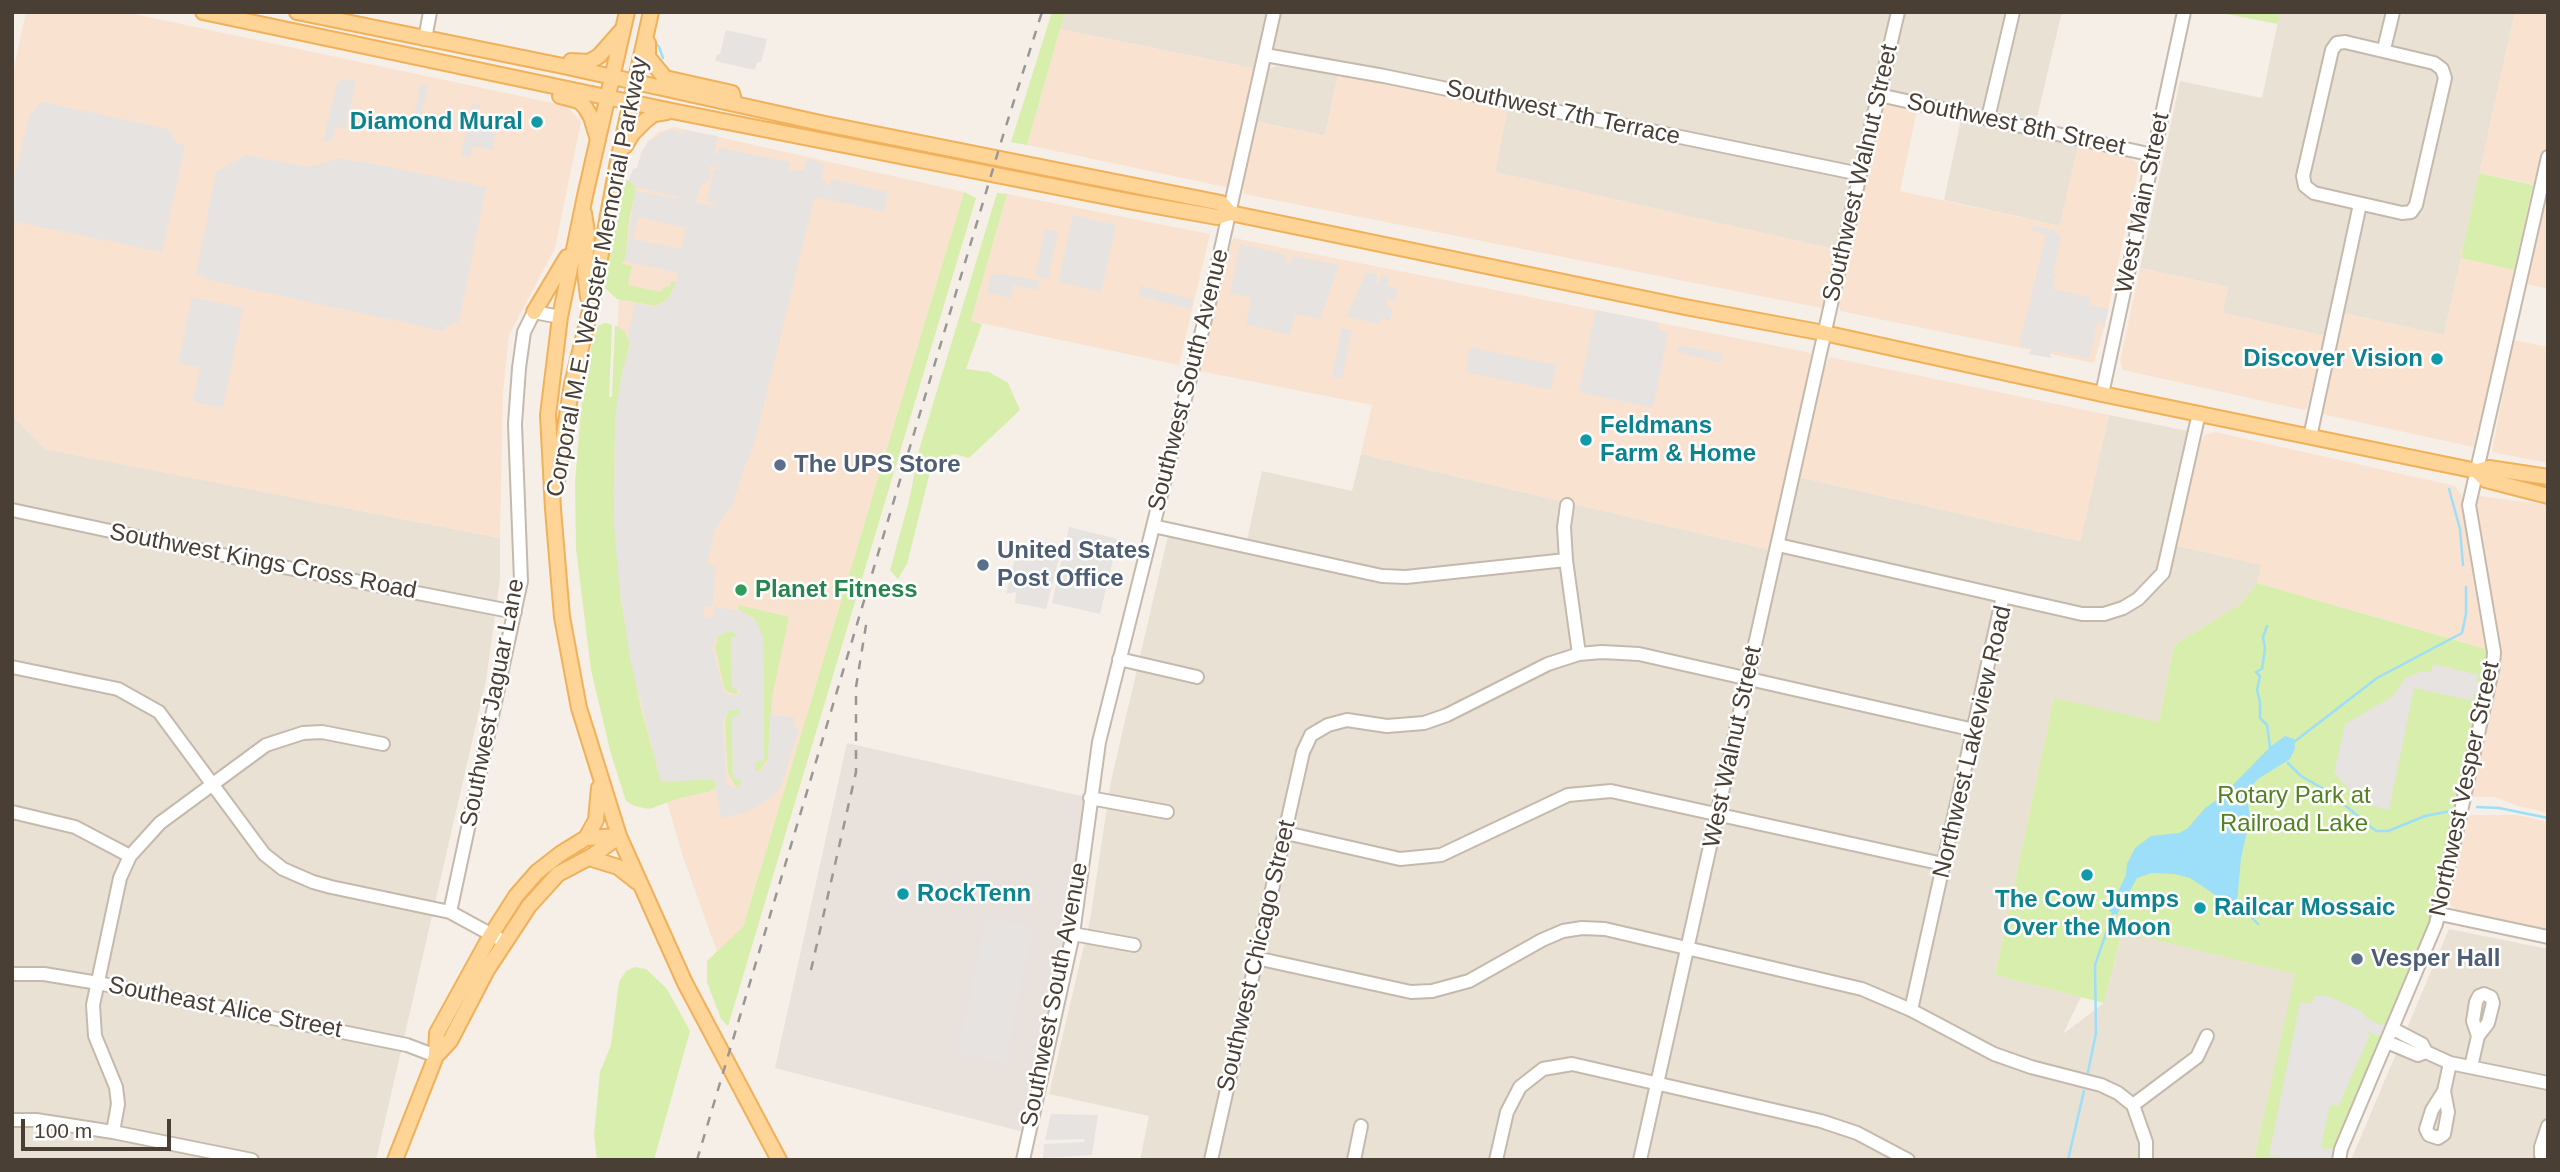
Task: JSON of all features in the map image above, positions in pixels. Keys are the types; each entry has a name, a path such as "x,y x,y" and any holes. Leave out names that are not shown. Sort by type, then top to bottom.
{"main road":[{"path":"203,12 672,111 1133,202 1217,217 1230,213 1633,297 1824,333 2102,394 2477,471 2489,468 2548,477"},
{"path":"297,12 540,61 825,124 1221,202 1230,213"},
{"path":"540,61 556,58 580,63 592,60 605,52 626,19"},
{"name":"Corporal M.E. Webster Memorial Parkway","path":"553,509 548,415 560,317 626,19"},
{"path":"650,19 648,57 658,72 665,78 732,93 734,104"},
{"name":"Corporal M.E. Webster Memorial Parkway","path":"553,509 572,384 591,307 619,156 650,19"},
{"path":"351,44 366,41 412,44 425,39"},
{"path":"522,80 531,90 579,101 591,117 599,143"},
{"path":"619,156 632,134 646,120 654,114 672,111"},
{"path":"583,205 587,232 586,286 591,307"},
{"path":"534,313 565,262 578,229"},
{"path":"2477,471 2486,480 2548,496"},
{"path":"553,509 562,617 579,708 619,836 685,983 779,1160"},
{"path":"586,838 596,820 599,773"},
{"path":"395,1160 436,1056 437,1033 491,935 516,896 537,872 586,838 619,836"},
{"path":"436,1056 450,1041 487,970 529,905 558,874 589,858 619,836"},
{"path":"589,858 618,867 642,887"}],"street":[{"path":"425,39 430,12"},
{"name":"Southwest South Avenue","path":"1023,1160 1073,934 1099,742 1230,213 1274,12"},
{"name":"Southwest Walnut Street","path":"1824,333 1898,12"},
{"path":"1988,118 2013,12"},
{"name":"West Main Street","path":"2102,394 2184,12"},
{"path":"2384,50 2393,12"},
{"path":"2345,42 2434,63 2442,69 2445,78 2416,205 2411,212 2402,213 2360,204 2314,193 2305,186 2303,176 2332,50 2337,43 2345,42"},
{"name":"Southwest 7th Terrace","path":"1265,55 1396,79 1860,174"},
{"name":"Southwest 8th Street","path":"1879,95 2153,155"},
{"name":"Northwest Vesper Street","path":"2339,1160 2341,1149 2440,914 2493,666 2494,652 2469,505 2482,458 2548,158"},
{"path":"2310,437 2360,204"},
{"path":"534,313 560,317"},
{"name":"Southwest Jaguar Lane","path":"450,912 521,581 515,424 524,332 534,313"},
{"name":"West Walnut Street","path":"1640,1160 1824,333"},
{"name":"Northwest Lakeview Road","path":"1911,1010 2003,596 2082,614 2104,614 2123,608 2146,592 2163,573 2169,553 2199,413"},
{"path":"1567,505 1564,527 1566,560 1579,654 1639,654 1974,730"},
{"name":"Southwest Kings Cross Road","path":"12,510 515,612"},
{"path":"1153,526 1382,576 1406,577 1566,560"},
{"path":"1778,545 2003,596"},
{"name":"Southwest Chicago Street","path":"1211,1160 1303,752 1311,736 1328,724 1347,720 1387,726 1424,723 1447,715 1548,664 1579,654"},
{"path":"1119,659 1197,677"},
{"path":"12,667 118,689 135,696 159,712 264,854 284,869 331,887 450,912 505,942"},
{"path":"113,1132 118,1104 116,1087 98,1046 93,1021 98,983 120,878 130,856 160,823 266,745 303,733 322,732 383,744"},
{"path":"1286,833 1400,859 1441,855 1567,796 1589,792 1628,793 1943,864"},
{"path":"1090,799 1167,813"},
{"path":"12,812 75,827 130,856"},
{"path":"2440,914 2548,937"},
{"path":"1256,958 1422,992 1469,981 1563,931 1605,929 1839,983 1911,1010 1994,1054 2031,1067 2101,1085 2118,1093 2133,1105 2147,1142 2146,1160"},
{"path":"1073,934 1134,945"},
{"name":"Southeast Alice Street","path":"12,974 44,974 98,983 407,1045 436,1056"},
{"path":"2393,1029 2422,1044 2426,1052 2450,1063 2548,1083"},
{"path":"2133,1105 2197,1057 2207,1036"},
{"path":"2471,1067 2478,1036"},
{"path":"2387,1042 2418,1055 2426,1052"},
{"path":"2444,1091 2450,1063"},
{"path":"1496,1160 1507,1112 1520,1087 1544,1069 1572,1064 1839,1126 1908,1160"},
{"path":"12,1120 36,1120 113,1132 253,1160"},
{"path":"1354,1160 1362,1126"},
{"path":"2546,1160 2541,1155 2541,1147 2548,1126"}],"shaded area":[{"path":"26,12 125,12 567,106 581,122 555,248 509,335 503,392 500,538 45,449 12,415 12,77"},
{"path":"1065,12 1269,12 1256,69 1060,29"},
{"path":"1279,12 1891,12 1857,162 1853,167 1273,51 1271,46"},
{"path":"1904,12 2010,12 1986,108 1979,110 1889,90"},
{"path":"2018,12 2062,12 2036,121 1996,111"},
{"path":"2280,12 2515,12 2444,335 2342,313 2340,270 2325,336 2222,313 2228,287 2140,268 2180,81 2262,98"},
{"path":"2515,12 2548,12 2548,147 2536,185 2479,173"},
{"path":"1060,29 1256,69 1230,188 1027,145"},
{"path":"726,30 767,39 761,62 757,62 755,70 715,61 717,54 720,54"},
{"path":"1277,66 1338,75 1325,136 1254,121 1267,69"},
{"path":"1338,75 1392,83 1508,107 1495,172 1837,250 1826,303 1821,308 1244,194 1242,182 1254,121 1325,136"},
{"path":"347,79 356,81 345,129 336,127 333,139 323,143 337,82"},
{"path":"420,84 428,86 419,127 412,125"},
{"path":"42,102 168,129 178,144 185,145 162,252 12,221 12,186 29,116"},
{"path":"472,104 480,105 478,116 498,120 492,150 473,146 470,158 461,156"},
{"path":"1891,104 1917,110 1900,191 2060,226 2078,146 2130,158 2137,163 2139,168 2094,363 1840,311 1839,301 1881,112 1884,106"},
{"path":"1508,107 1842,175 1852,183 1837,250 1494,172"},
{"path":"1961,119 2078,146 2060,226 1944,200"},
{"path":"674,127 964,192 727,980 683,857 636,695 625,634 613,525 612,435 621,256 628,205 641,153 648,141 659,132"},
{"path":"668,130 676,130 683,135 685,130 717,136 715,154 718,154 719,148 790,162 789,171 803,170 808,159 824,164 822,179 828,186 832,179 888,192 884,212 818,197 814,199 753,449 745,464 733,504 715,529 707,564 716,567 712,607 703,607 704,616 713,618 714,607 742,611 756,621 763,638 764,760 756,762 755,771 760,772 768,761 770,714 795,718 794,727 799,728 782,783 775,795 749,811 721,818 714,779 661,782 630,658 619,584 614,524 615,419 621,378 630,346 628,337 635,303 654,307 665,302 672,293 678,273 625,261 635,191 678,199 679,197 635,187 629,180 648,142","holes":["707,165 722,169 714,169 707,201 714,203 713,206 695,201 701,186 709,181 711,169","638,217 686,228 681,249 633,239","728,630 738,635 731,638 732,688 740,690 738,696 724,691 712,648 716,638","739,709 740,715 732,717 733,779 740,779 742,782 735,789 728,785 726,779 723,720 728,711"]},
{"path":"246,155 308,167 338,159 364,162 486,187 459,321 445,327 444,331 217,282 196,274 216,172"},
{"path":"2548,189 2548,289 2526,284"},
{"path":"1007,194 1210,234 1179,365 971,321"},
{"path":"1073,215 1116,225 1101,292 1058,282"},
{"path":"2033,226 2054,230 2061,237 2052,289 2089,297 2090,305 2109,307 2104,328 2101,322 2097,323 2089,359 2052,351 2052,358 2028,354 2032,349 2019,346 2046,235 2032,231"},
{"path":"1045,229 1058,232 1048,279 1035,276"},
{"path":"1234,238 1811,353 1813,365 1771,550 1361,454 1372,405 1199,371"},
{"path":"1240,244 1287,255 1288,263 1292,262 1293,256 1339,265 1320,319 1295,314 1290,335 1246,324 1251,297 1230,293"},
{"path":"2461,258 2515,270 2473,447 2322,414 2342,313 2444,335"},
{"path":"2140,268 2228,287 2223,313 2325,336 2307,408 2304,410 2123,370 2120,361"},
{"path":"1366,272 1377,274 1377,283 1380,283 1381,275 1389,277 1387,286 1398,288 1395,301 1387,299 1386,306 1393,309 1390,321 1381,318 1379,324 1347,317"},
{"path":"1000,273 1040,281 1038,290 1014,285 1011,298 987,293 991,274"},
{"path":"1141,286 1193,299 1190,309 1138,296"},
{"path":"192,297 243,308 223,408 197,403 193,399 200,368 178,363"},
{"path":"1596,310 1657,322 1657,329 1668,333 1653,408 1579,392"},
{"path":"1342,328 1352,330 1342,379 1332,377"},
{"path":"2513,340 2548,347 2548,463 2492,452"},
{"path":"1680,345 1722,354 1720,362 1677,352"},
{"path":"1469,347 1556,365 1551,390 1466,372"},
{"path":"1829,357 2109,415 2080,541 1799,477"},
{"path":"12,415 46,449 500,538 500,579 486,681 376,1160 12,1160"},
{"path":"2109,415 2188,431 2166,543 2262,565 2257,583 2241,604 2174,645 2159,722 2054,699 1995,975 2081,997 2063,1034 2104,1003 2122,932 2296,974 2254,1160 1646,1160 1799,477 2080,541"},
{"path":"2215,432 2455,486 2462,496 2486,649 2257,583 2261,565 2176,545 2201,441 2205,435"},
{"path":"1361,454 1771,550 1633,1160 1140,1160 1149,1116 1049,1094 1090,920 1111,781 1168,536 1244,554 1262,471 1352,491"},
{"path":"2480,496 2548,505 2548,813 2495,797 2470,797 2500,659 2476,506"},
{"path":"1069,527 1118,539 1100,614 1052,603"},
{"path":"1041,541 1062,546 1046,609 1015,603 1016,592 1006,594 1018,547"},
{"path":"2433,664 2479,675 2476,682 2483,681 2480,698 2474,693 2473,701 2414,688 2389,810 2362,803 2334,773 2345,724 2393,696 2405,678 2420,672 2431,672"},
{"path":"847,743 1090,798 1073,934 1028,1133 775,1068"},
{"path":"2467,815 2518,815 2548,822 2548,929 2459,911 2450,905"},
{"path":"986,916 1034,927 1005,1063 957,1053"},
{"path":"2449,929 2548,949 2548,1160 2351,1160"},
{"path":"2315,996 2328,996 2362,1011 2368,1019 2381,1025 2388,1023 2382,1041 2379,1036 2363,1030 2370,1035 2338,1107 2334,1104 2330,1106 2321,1145 2329,1149 2336,1147 2332,1160 2291,1160 2269,1155 2300,1002 2310,1004"},
{"path":"1051,1114 1098,1115 1092,1155 1043,1158 1044,1144 1085,1142 1084,1139 1045,1140"}],"green space":[{"path":"1052,12 1065,12 1027,145 1011,142"},
{"path":"2216,12 2280,12 2278,24"},
{"path":"2479,173 2533,185 2514,270 2461,258"},
{"path":"627,180 633,182 636,190 629,220 625,261 622,264 632,266 628,285 661,292 663,288 670,286 671,281 676,282 669,298 656,306 617,299 603,283 602,277"},
{"path":"964,192 976,198 728,1026 721,1019 707,982 707,961 743,927"},
{"path":"997,193 1007,194 971,321 982,324 966,369 989,372 1008,383 1020,410 969,458 954,454 932,464 907,564 898,579 890,570 909,501 919,450"},
{"path":"611,324 612,327 609,397 612,397 615,325 625,332 630,343 615,419 614,512 621,601 640,705 661,781 713,779 716,785 708,792 649,809 626,801 611,754 591,670 576,549 575,482 582,399 594,333 598,326"},
{"name":"Rotary Park at Railroad Lake","path":"2257,583 2486,649 2485,672 2436,906 2332,1160 2254,1160 2295,974 2122,932 2104,1003 1995,975 2054,698 2159,722 2174,645 2241,604"},
{"path":"739,605 789,617 772,697 768,758 758,773 754,770 755,763 764,759 763,638 754,618 738,609"},
{"path":"730,630 738,635 731,638 732,688 737,688 737,694 728,692 724,687 715,646 718,640 716,638"},
{"path":"734,709 742,712 732,717 733,779 740,779 742,782 737,788 728,773 725,722 728,711"},
{"path":"635,967 646,969 667,989 690,1031 654,1160 597,1160 594,1135 600,1072 611,1045 619,982 626,971"}],"water":[{"path":"2285,736 2294,739 2295,748 2290,759 2258,779 2248,790 2250,819 2241,858 2237,902 2231,905 2227,903 2190,878 2152,873 2137,878 2117,915 2109,911 2135,848 2151,836 2179,833 2188,828 2205,808 2222,796 2270,747"}],"waterway":[{"path":"654,41 663,58"},
{"path":"2449,489 2460,529 2463,565"},
{"path":"2294,742 2377,678 2462,633 2466,614 2466,587"},
{"path":"2267,626 2263,637 2265,648 2262,669 2256,672 2260,676 2257,690 2260,718 2267,725 2270,747"},
{"path":"2288,763 2301,776 2329,792 2376,831 2388,831 2425,816 2451,811"},
{"path":"2477,807 2499,808 2548,818"},
{"path":"2237,902 2258,924"},
{"path":"2088,1072 2096,1033 2095,965 2113,913"},
{"path":"2068,1160 2084,1091"}],"railway":[{"path":"697,1160 1042,12"},
{"path":"811,970 856,772 856,687 867,619"}],"place":[{"name":"Diamond Mural","path":"537,122"},
{"name":"Discover Vision","path":"2437,359"},
{"name":"Feldmans Farm & Home","path":"1586,440"},
{"name":"The UPS Store","path":"780,465"},
{"name":"United States Post Office","path":"983,565"},
{"name":"Planet Fitness","path":"741,590"},
{"name":"The Cow Jumps Over the Moon","path":"2087,875"},
{"name":"RockTenn","path":"903,894"},
{"name":"Railcar Mossaic","path":"2200,908"},
{"name":"Vesper Hall","path":"2357,959"}]}
